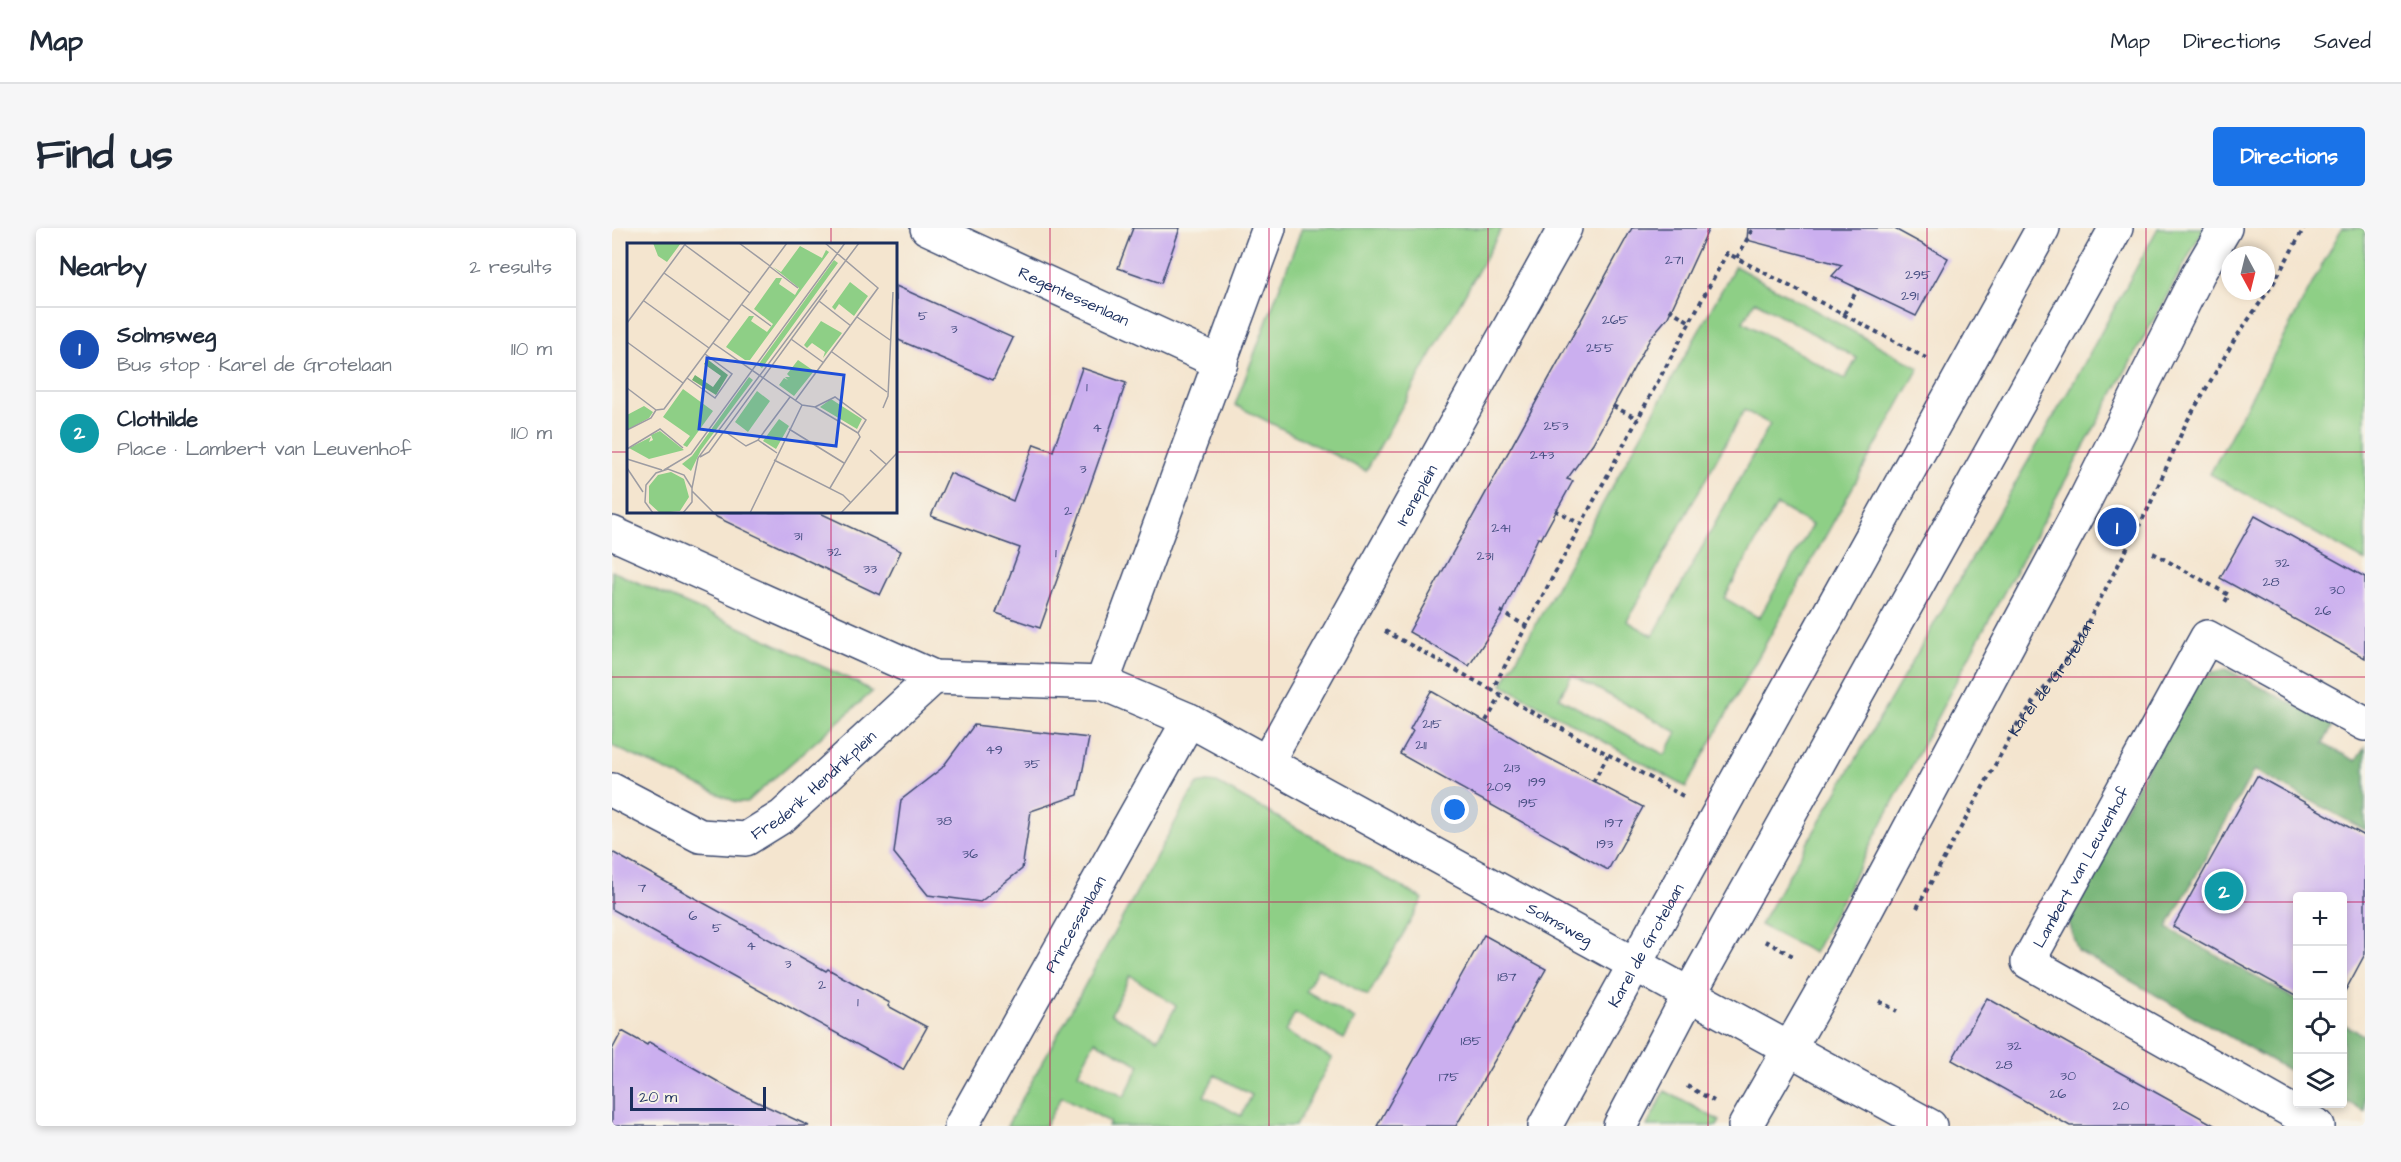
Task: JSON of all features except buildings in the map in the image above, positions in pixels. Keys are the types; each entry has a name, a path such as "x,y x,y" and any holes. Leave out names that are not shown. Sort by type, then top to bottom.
{"street":[{"name":"Regentessenlaan","path":"927,228 1221,363"},
{"path":"1102,683 1269,228"},
{"name":"Ireneplein","path":"1267,762 1565,228"},
{"path":"1620,1126 1689,995 2116,228"},
{"path":"1744,1126 1831,976 2067,534 2198,274 2224,228"},
{"name":"Karel de Grotelaan","path":"1545,1126 2031,232"},
{"path":"612,533 934,677 1102,683 1189,720"},
{"path":"2206,637 2365,724"},
{"name":"Lambert van Leuvenhof","path":"2206,637 2028,962 2318,1126"},
{"name":"Frederik Hendrikplein","path":"612,790 700,836 746,839 783,816 934,677"},
{"name":"Solmsweg","path":"1189,720 1930,1126"},
{"name":"Princessenlaan","path":"961,1126 1189,720"}],"path":[{"name":"Karel de Grotelaan","path":"1915,912 2018,723 2072,652 2148,509 2186,423 2235,339 2273,284 2304,228"},
{"path":"1737,258 1752,230"},
{"path":"1492,690 1528,627 1727,253 1933,362"},
{"path":"1844,314 1858,288"},
{"path":"1669,309 1690,322"},
{"path":"1613,406 1638,420"},
{"path":"1555,510 1582,525"},
{"path":"2153,553 2229,595 2206,637"},
{"path":"1500,611 1528,627"},
{"path":"1351,612 1689,800"},
{"path":"1486,721 1502,696"},
{"path":"1593,782 1608,755"},
{"path":"1761,939 1800,959"},
{"path":"1879,1001 1897,1011"},
{"path":"1681,1083 1719,1103"}],"green space":[{"path":"1302,228 1502,228 1366,471 1235,405"},
{"path":"2158,228 2204,228 1974,647 1814,953 1760,925 2079,373"},
{"path":"2342,228 2365,228 2365,561 2210,474"},
{"path":"1735,266 1919,368 1686,787 1502,685","holes":["1755,301 1857,358 1845,379 1743,322","1744,410 1770,424 1653,636 1627,621","1777,505 1812,525 1759,618 1724,598","1572,675 1677,732 1665,755 1559,698"]},
{"path":"612,571 762,637 872,692 747,802 736,802 612,746"},
{"path":"2226,669 2333,725 2323,744 2356,761 2365,747 2365,830 2254,770 2167,928 2293,998 2293,1073 2078,951 2066,917 2197,676"},
{"path":"1217,783 1423,899 1368,996 1318,968 1306,991 1355,1019 1344,1039 1295,1013 1285,1032 1332,1058 1295,1126 1108,1126 1110,1122 1062,1096 1045,1126 1007,1126 1192,792 1198,784","holes":["1130,975 1176,1006 1158,1039 1111,1014","1095,1041 1140,1065 1124,1097 1078,1073","1215,1075 1252,1095 1241,1116 1204,1096"]},
{"path":"2347,1026 2365,1036 2365,1112 2347,1102"},
{"path":"1665,1091 1720,1121 1717,1126 1647,1126"}],"place":[{"name":"Solmsweg","path":"2117,527"},
{"name":"Clothilde","path":"2224,891"}]}
